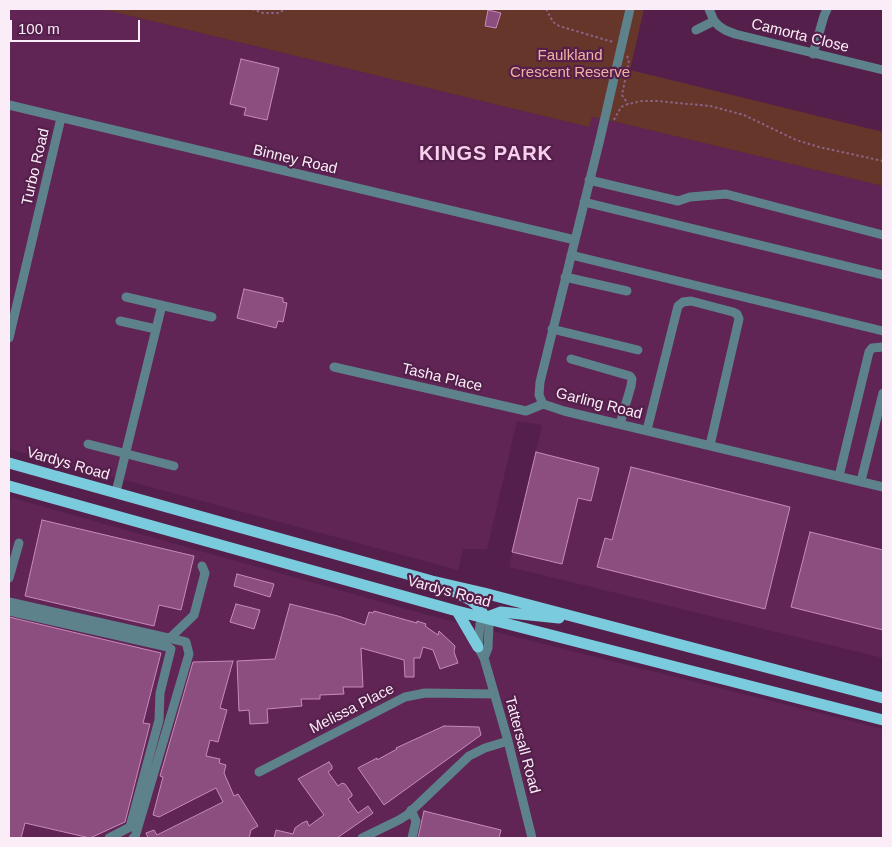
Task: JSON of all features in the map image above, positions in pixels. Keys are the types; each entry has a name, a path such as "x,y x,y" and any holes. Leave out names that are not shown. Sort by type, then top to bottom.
{"main road":[{"name":"Vardys Road","path":"9,462 432,581 883,698"},
{"name":"Vardys Road","path":"9,486 457,611 883,720"},
{"path":"432,581 472,601 480,608 485,618 500,612 595,622"},
{"path":"457,611 478,647"},
{"name":"Vardys Road","path":"844,687 883,692"}],"street":[{"name":"Garling Road","path":"630,9 600,140 540,382 539,395 543,404 883,487"},
{"path":"696,30 714,21 709,9"},
{"path":"813,54 827,9"},
{"name":"Camorta Close","path":"714,21 725,30 735,34 883,70"},
{"name":"Binney Road","path":"9,105 574,240"},
{"name":"Turbo Road","path":"9,338 61,118"},
{"path":"590,180 678,201 726,194 883,235"},
{"path":"584,202 883,275"},
{"path":"571,255 883,331"},
{"path":"565,277 627,291"},
{"path":"126,297 212,317"},
{"path":"647,430 678,306 683,302 691,301 733,312 737,314 739,319 710,445"},
{"path":"116,492 162,305"},
{"path":"120,321 156,329"},
{"path":"552,329 638,350"},
{"path":"839,476 869,352 872,348 883,347"},
{"path":"571,359 630,376 632,379 631,386 620,424"},
{"name":"Tasha Place","path":"334,367 526,412 543,404"},
{"path":"861,481 883,393"},
{"path":"88,444 174,466"},
{"path":"9,578 19,543"},
{"path":"170,638 194,615 206,573 202,566"},
{"path":"9,602 186,642 189,654 135,837 133,838"},
{"path":"9,611 168,646 172,649 160,693 159,720 130,827 110,838"},
{"path":"478,647 480,624 485,618"},
{"name":"Tattersall Road","path":"484,658 488,648 489,625 485,618"},
{"name":"Tattersall Road","path":"478,647 484,658 508,741 532,838"},
{"name":"Melissa Place","path":"259,772 405,697 425,693 494,694"},
{"path":"362,838 399,820 469,756 484,748 508,741"},
{"path":"411,810 416,821 412,838"},
{"path":"379,838 388,826"}],"path":[{"path":"252,9 263,13 278,13 286,9"},
{"path":"546,9 554,22 559,26 626,45 625,50 629,60 622,95 628,104"},
{"path":"604,121 612,124 621,107 628,104 657,101 726,110 744,115 796,140 883,161"}],"shaded area":[{"path":"9,9 102,9 589,127 592,117 612,121 883,186 883,658 509,567 542,425 517,421 487,549 463,549 458,570 9,449"},
{"path":"9,497 428,615 883,729 883,838 9,838"}],"green space":[{"name":"Faulkland Crescent Reserve","path":"102,9 644,9 630,70 883,132 883,186 612,121 592,117 589,127"}],"building":[{"path":"488,10 501,13 496,28 485,26"},
{"path":"241,59 279,68 267,120 244,115 246,108 230,104"},
{"path":"244,289 283,298 283,302 287,303 283,322 278,321 276,328 237,318"},
{"path":"536,452 599,468 591,501 578,498 562,564 512,552"},
{"path":"631,467 790,507 765,609 597,567 605,538 612,540"},
{"path":"42,520 194,556 181,610 159,605 154,626 25,596"},
{"path":"810,532 883,550 883,630 791,607"},
{"path":"237,574 274,584 270,597 234,586"},
{"path":"236,604 260,610 254,629 230,622"},
{"path":"290,604 365,625 369,612 373,613 374,611 426,624 425,626 438,635 439,631 455,646 454,652 458,663 440,669 433,650 423,647 420,658 414,658 414,677 405,677 404,660 361,648 363,687 343,687 344,694 320,695 320,699 301,699 302,706 267,709 268,723 250,724 249,710 239,711 237,661 275,659"},
{"path":"9,617 161,653 143,723 150,724 125,822 90,838 25,823 21,838 9,838"},
{"path":"233,661 220,708 227,710 218,742 210,740 206,756 220,759 219,763 226,765 224,773 234,796 238,794 258,826 251,830 249,838 148,838 146,833 154,830 157,835 223,802 216,788 159,817 153,815 163,777 160,776 193,662"},
{"path":"444,726 479,727 481,735 384,805 358,768"},
{"path":"329,762 332,769 328,772 338,786 342,783 345,784 352,794 348,799 358,813 368,806 373,813 337,838 274,838 276,830 293,834 295,828 302,823 307,821 309,826 324,815 298,779"},
{"path":"424,811 501,830 499,838 418,838"}],"district":[{"name":"KINGS PARK","path":"486,154"}]}
